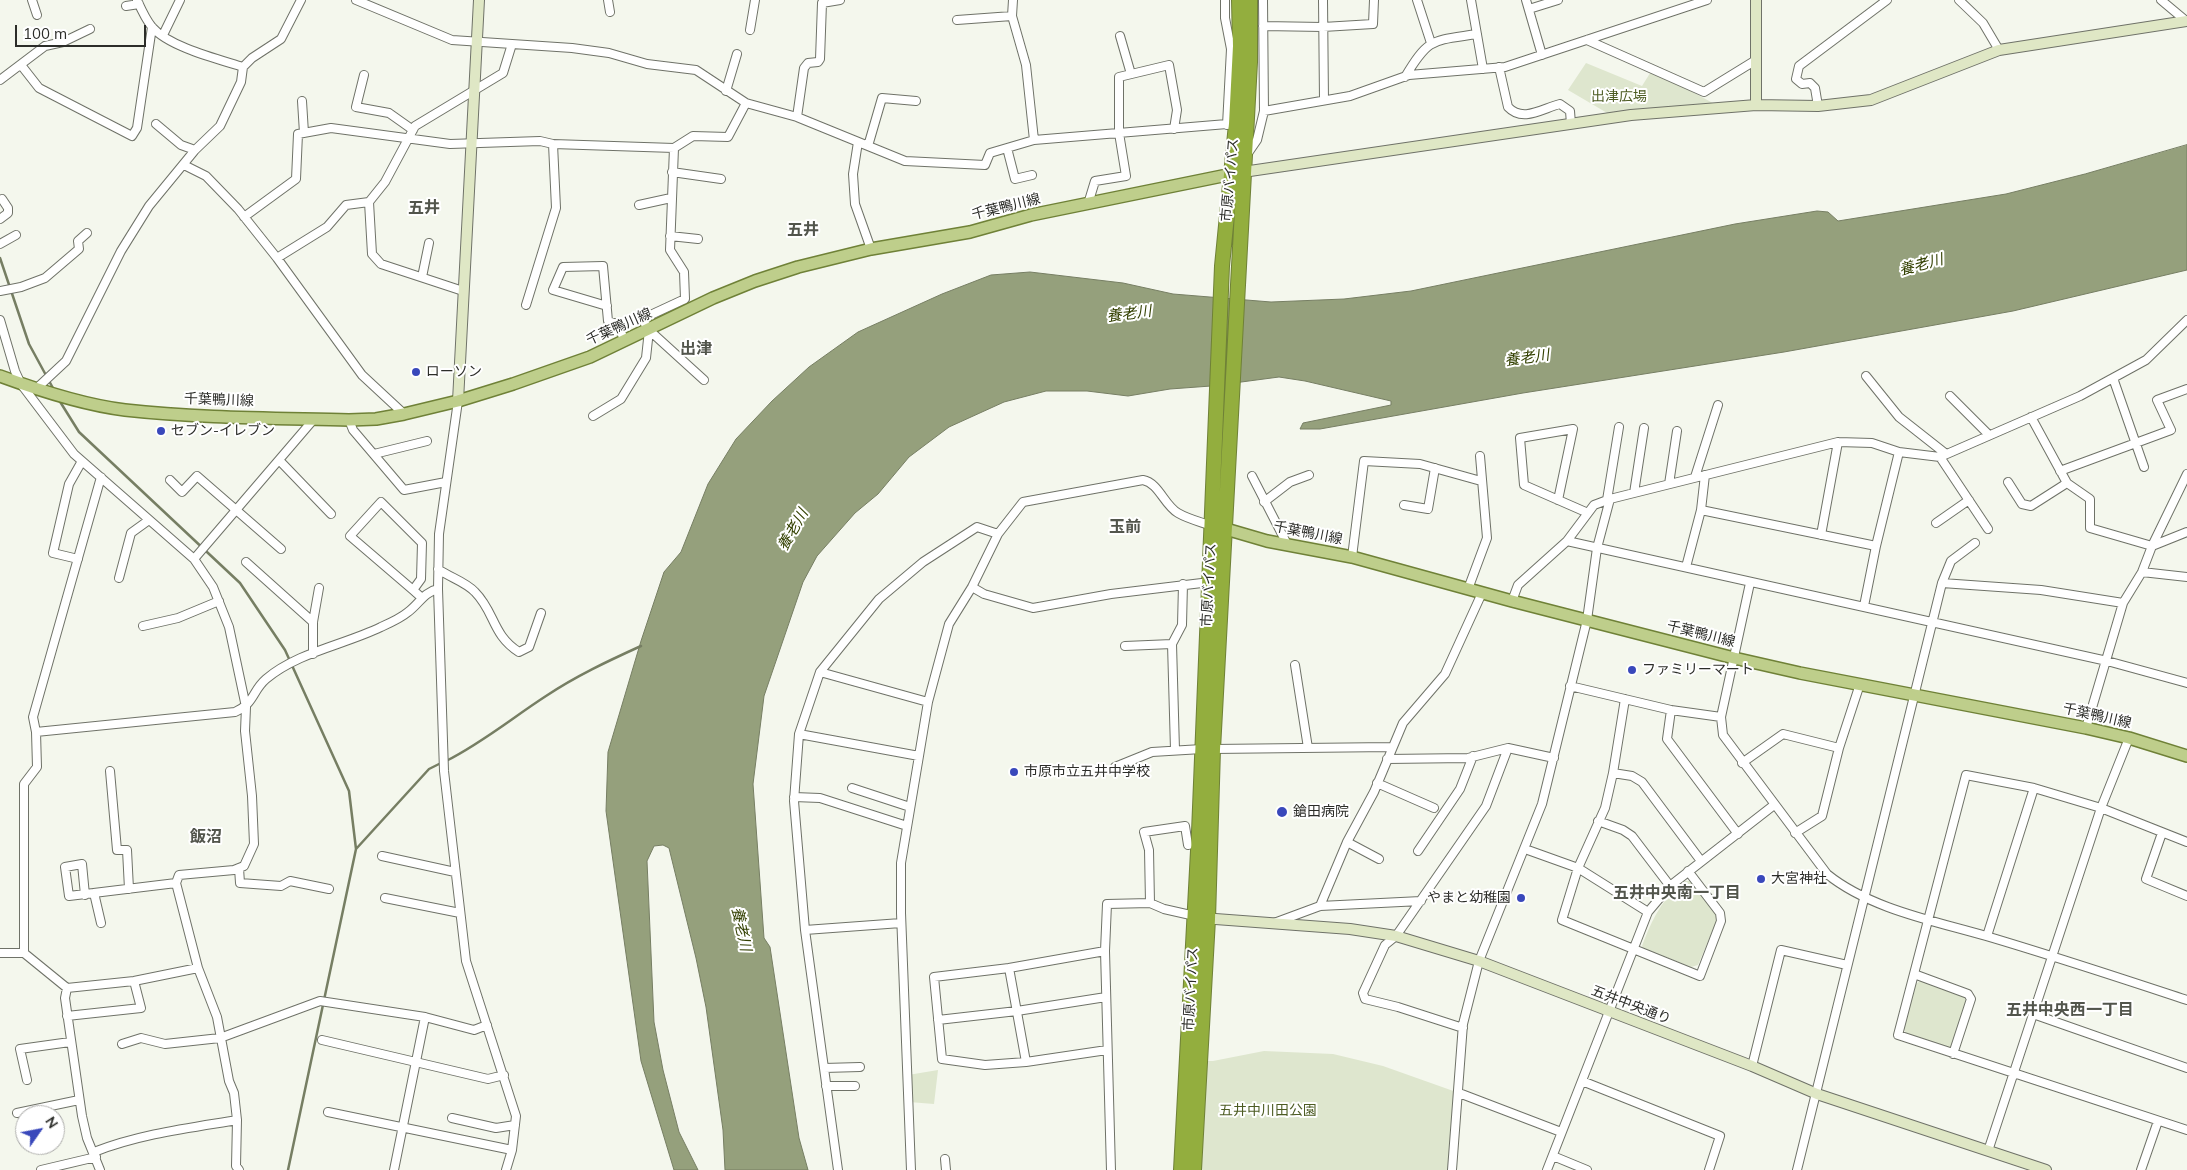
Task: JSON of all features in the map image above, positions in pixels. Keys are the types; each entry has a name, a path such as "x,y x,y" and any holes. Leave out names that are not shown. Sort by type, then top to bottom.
{"highway":[{"name":"市原バイパス","path":"1208,749 1210,582 1228,468 1239,259 1239,168 1236,124 1240,46 1239,0"},
{"name":"市原バイパス","path":"1194,1170 1201,918 1219,527 1214,470 1222,266 1239,168 1236,124 1250,62 1250,0"},
{"name":"市原バイパス","path":"1181,1170 1201,918"}],"main road":[{"name":"千葉鴨川線","path":"0,376 22,384 123,410 314,419 376,419 458,401 590,357 712,298 798,267 871,249 970,232 1239,168"},
{"name":"千葉鴨川線","path":"1219,527 1267,541 1352,557 1512,602 1734,658 2086,728 2129,738 2187,756"}],"street":[{"path":"32,0 37,15"},
{"path":"162,34 180,0"},
{"path":"37,388 66,361 121,250 149,206 195,150 220,126 241,82 243,67 252,58 281,39 301,0"},
{"path":"356,0 452,40 609,53 647,64 696,70 746,103 797,117 905,161 985,165 990,153 1034,140 1236,124 1230,50 1225,18 1225,0"},
{"path":"479,0 470,143 458,401 439,534 438,589 444,771 466,961 516,1116 512,1150 506,1170"},
{"path":"608,0 610,12"},
{"path":"750,30 755,0"},
{"path":"797,117 804,68 808,63 818,62 820,59 822,3 840,0"},
{"path":"1013,0 1012,16 1026,65 1034,140"},
{"path":"1239,168 1258,140 1264,112 1263,0"},
{"path":"1323,0 1324,100"},
{"path":"1263,26 1323,27 1373,24 1374,0"},
{"path":"1417,0 1432,43"},
{"path":"1471,0 1483,69"},
{"path":"1526,0 1542,55"},
{"path":"1529,9 1558,0"},
{"path":"1264,112 1350,96 1405,77 1499,67 1542,55 1696,2 1707,0"},
{"path":"1756,0 1756,105"},
{"path":"1818,106 1815,88 1810,83 1802,84 1796,79 1799,66 1887,0"},
{"path":"1958,0 1983,23 1999,50"},
{"path":"2161,0 2187,21"},
{"path":"126,6 138,2 152,27 172,41 208,56 243,67"},
{"path":"957,20 1012,16"},
{"path":"1239,168 1631,115 1756,105 1818,106 1871,100 1999,50 2187,21"},
{"path":"21,65 39,88 132,136 137,128 152,27"},
{"path":"0,80 45,46 63,42 90,29"},
{"path":"1405,77 1420,52 1432,43 1477,34"},
{"path":"1120,36 1131,74"},
{"path":"1587,40 1704,92 1756,60"},
{"path":"277,258 327,227 346,206 369,202 385,182 415,126 503,73 512,44"},
{"path":"726,91 737,54"},
{"path":"1088,204 1095,181 1126,176 1119,133 1119,77 1169,65 1177,110 1174,129"},
{"path":"1499,67 1508,107 1511,110 1532,114 1560,104 1570,111 1571,124"},
{"path":"364,75 356,107 389,113 413,130"},
{"path":"868,146 882,98 916,101"},
{"path":"302,101 304,133"},
{"path":"244,216 296,179 298,134 331,128 450,144 540,141 553,144 674,148 693,136 728,137 746,103"},
{"path":"156,124 181,145 195,150"},
{"path":"858,142 853,174 855,204 871,249"},
{"path":"526,305 556,208 553,144"},
{"path":"674,148 670,250 684,272 685,298 642,319 648,330 704,380"},
{"path":"1008,148 1016,179 1032,175"},
{"path":"184,165 206,176 244,216 362,375 404,414"},
{"path":"672,172 721,179"},
{"path":"639,205 671,198"},
{"path":"0,219 8,213 8,208 2,199"},
{"path":"369,202 372,254 384,266 463,291"},
{"path":"0,291 45,278 79,249 78,241 87,232"},
{"path":"0,244 16,235"},
{"path":"670,236 698,239"},
{"path":"422,277 429,243"},
{"path":"607,306 553,290 564,267 603,266 607,306 608,320 617,324 624,341"},
{"path":"0,320 15,372 22,384 74,454 194,559 213,587 228,627 246,707 245,731 252,796 254,844 244,866 179,875 176,883 198,968 217,1017 229,1082 234,1093 237,1120 236,1166 239,1170"},
{"path":"1512,602 1518,585 1567,541 1594,505 1634,493 1838,442 1872,443 1899,452 1943,456 2080,396 2146,360 2187,320"},
{"path":"593,416 621,398 646,358 648,330"},
{"path":"1866,376 1899,417 1943,456 1988,529"},
{"path":"2113,378 2144,466"},
{"path":"2060,471 2171,430 2157,400 2187,389"},
{"path":"1950,396 1990,436"},
{"path":"1696,477 1718,405"},
{"path":"2031,417 2067,483 2090,499 2090,528 2152,546 2187,532"},
{"path":"194,559 314,419"},
{"path":"349,420 353,430 404,490 446,482"},
{"path":"1452,1170 1463,1028 1479,961 1542,804 1587,620 1597,548 1608,500 1620,427"},
{"path":"1634,493 1644,428"},
{"path":"1558,500 1573,430 1520,438 1524,485 1558,500 1588,513"},
{"path":"1669,484 1677,431"},
{"path":"374,454 427,441"},
{"path":"1821,535 1838,442"},
{"path":"1864,606 1876,546 1899,452"},
{"path":"1468,589 1487,538 1480,456"},
{"path":"279,460 331,514"},
{"path":"78,559 53,553 69,484 82,461"},
{"path":"1352,557 1364,461 1420,464 1481,481"},
{"path":"1404,505 1428,509 1435,468"},
{"path":"2086,728 2123,603 2142,572 2152,546 2187,474"},
{"path":"1264,502 1290,482 1309,475"},
{"path":"1686,567 1700,510 1706,475"},
{"path":"170,480 182,492 197,476 281,549"},
{"path":"1252,476 1264,502 1288,544"},
{"path":"24,953 24,784 37,767 36,732 33,717 101,478"},
{"path":"911,1170 901,923 901,862 928,702 949,624 972,587 998,534 1023,502 1143,480 1153,485 1177,512 1219,527"},
{"path":"2008,482 2022,504 2030,506 2067,483"},
{"path":"1936,523 1969,500"},
{"path":"413,590 420,580 422,543 381,502 350,536 422,598"},
{"path":"1700,510 1876,546"},
{"path":"119,578 131,533 149,520"},
{"path":"838,1170 804,930 794,797 799,734 820,672 879,599 923,562 977,527 998,534"},
{"path":"1567,541 2107,661 2187,683"},
{"path":"1797,1170 1942,583 1951,561 1975,543"},
{"path":"246,562 313,622"},
{"path":"438,569 474,591 482,600 499,634 508,645 519,652 529,647 541,613"},
{"path":"2142,572 2187,577"},
{"path":"972,587 984,594 1033,608 1182,584 1210,582"},
{"path":"1750,583 1721,717 1723,735 1742,763 1827,874 1838,883 1864,897 1928,920 1987,936 2187,1000"},
{"path":"1942,583 2041,590 2123,603"},
{"path":"1175,750 1172,644 1182,625 1182,584"},
{"path":"313,654 313,622 319,588"},
{"path":"36,732 235,712 246,707 265,680 286,666 381,627 408,612 430,591 438,589"},
{"path":"1320,906 1347,842 1378,783 1391,746 1403,723 1445,674 1482,593"},
{"path":"143,626 178,618 219,601"},
{"path":"1125,646 1172,644"},
{"path":"1296,666 1308,748"},
{"path":"820,672 928,702"},
{"path":"1795,833 1822,816 1840,748 1860,684"},
{"path":"1570,686 1670,710 1721,717"},
{"path":"1624,699 1613,773 1605,808 1578,868 1562,920 1700,976 1721,921 1720,913 1688,871"},
{"path":"1670,710 1667,739 1738,834"},
{"path":"799,734 918,756"},
{"path":"1742,763 1784,734 1840,748"},
{"path":"1988,1151 2101,808 2129,738"},
{"path":"1115,767 1152,752 1175,750 1391,746"},
{"path":"1387,759 1473,756 1508,748 1554,758"},
{"path":"1463,1028 1398,1007 1365,999 1362,993 1385,945 1396,936 1486,806 1508,748"},
{"path":"1418,851 1460,789 1473,756"},
{"path":"110,771 117,850 127,850 129,889"},
{"path":"1613,773 1632,776 1642,782 1701,861"},
{"path":"2187,842 2101,808 2034,788 1966,776 1898,1035 2187,1130"},
{"path":"1378,783 1434,808"},
{"path":"852,788 910,807"},
{"path":"1987,936 2034,788"},
{"path":"794,797 820,798 907,826"},
{"path":"1547,1170 1648,912 1670,886 1774,805"},
{"path":"1598,821 1623,830 1632,836 1670,886"},
{"path":"1150,903 1149,850 1144,832 1185,826 1188,845"},
{"path":"2162,833 2146,879 2187,896"},
{"path":"1347,842 1379,859"},
{"path":"1525,849 1578,868 1648,912"},
{"path":"382,856 456,872"},
{"path":"239,868 240,883 281,886 290,881 329,889"},
{"path":"84,894 176,883"},
{"path":"94,893 101,923"},
{"path":"385,898 460,913"},
{"path":"1272,923 1320,906 1421,901"},
{"path":"1110,1170 1105,951 1106,904 1150,903 1164,909 1201,918"},
{"name":"五井中央通り","path":"1201,918 1350,929 1396,936 1479,961 1752,1066 1817,1094 2046,1170"},
{"path":"804,930 901,923"},
{"path":"1752,1066 1781,950 1847,965"},
{"path":"1105,951 1010,968 934,977 942,1059 985,1064 1026,1062 1107,1050"},
{"path":"0,953 24,953 67,988 134,981 198,968"},
{"path":"1010,968 1026,1062"},
{"path":"1914,974 1968,994 1971,999 1953,1054"},
{"path":"67,1016 141,1008 134,981"},
{"path":"67,988 65,998 79,1100 87,1138 100,1170"},
{"path":"938,1020 1017,1011 1106,997"},
{"path":"122,1044 141,1038 165,1044 220,1038 320,1001 425,1017 474,1030 488,1025"},
{"path":"2033,1014 2187,1068"},
{"path":"394,1170 425,1017"},
{"path":"322,1040 488,1079 504,1075"},
{"path":"27,1080 20,1049 70,1042"},
{"path":"824,1068 860,1067"},
{"path":"1582,1081 1720,1136 1709,1170"},
{"path":"826,1086 855,1086"},
{"path":"1459,1093 1562,1132"},
{"path":"55,1105 79,1100"},
{"path":"328,1112 512,1150"},
{"path":"452,1118 496,1128 515,1125"},
{"path":"41,1170 95,1154 112,1145 164,1132 237,1120"},
{"path":"2141,1170 2158,1121"},
{"path":"1553,1156 1587,1170"},
{"path":"945,1159 946,1170"}],"green space":[{"name":"出津広場","path":"1586,63 1642,86 1652,70 1722,108 1614,117 1568,90"},
{"path":"1685,881 1690,881 1715,913 1717,920 1698,965 1691,967 1642,946 1664,902"},
{"path":"1921,980 1963,995 1967,1002 1951,1047 1947,1048 1906,1033 1904,1029 1916,984"},
{"name":"五井中川田公園","path":"1264,1051 1333,1054 1383,1066 1459,1093 1452,1170 1194,1170 1200,1061 1213,1061"},
{"path":"938,1070 934,1104 909,1102 908,1075"}],"water":[{"name":"養老川","path":"2187,145 2187,270 2013,311 1784,352 1523,393 1320,429 1300,429 1303,423 1391,405 1391,401 1305,381 1279,377 1211,386 1170,389 1128,396 1087,391 1046,391 1004,402 949,427 909,457 878,494 855,513 817,556 803,582 764,696 753,784 764,938 770,947 799,1138 808,1170 725,1170 723,1130 706,1007 669,848 663,845 654,846 647,861 654,1022 663,1070 679,1132 698,1170 674,1170 641,1061 606,811 608,752 664,572 681,552 708,484 736,439 772,401 809,367 858,332 942,294 991,275 1030,272 1123,283 1173,294 1271,302 1344,299 1411,291 1735,224 1817,211 1828,212 1838,221 2006,194"}],"waterway":[{"path":"0,258 29,344 54,390"},
{"path":"59,400 79,432 240,583 285,650 349,791 356,849 288,1170"},
{"path":"446,761 557,689 604,663 641,646"},
{"path":"356,849 429,769 441,763"}],"place":[{"name":"ローソン","path":"416,372"},
{"name":"セブン-イレブン","path":"161,431"},
{"name":"ファミリーマート","path":"1632,670"},
{"name":"市原市立五井中学校","path":"1014,772"},
{"name":"鎗田病院","path":"1282,812"},
{"name":"大宮神社","path":"1761,879"},
{"name":"やまと幼稚園","path":"1521,898"}],"district":[{"name":"五井","path":"424,208"},
{"name":"五井","path":"803,230"},
{"name":"出津","path":"696,349"},
{"name":"玉前","path":"1125,527"},
{"name":"飯沼","path":"206,837"},
{"name":"五井中央南一丁目","path":"1677,893"},
{"name":"五井中央西一丁目","path":"2070,1010"}]}
